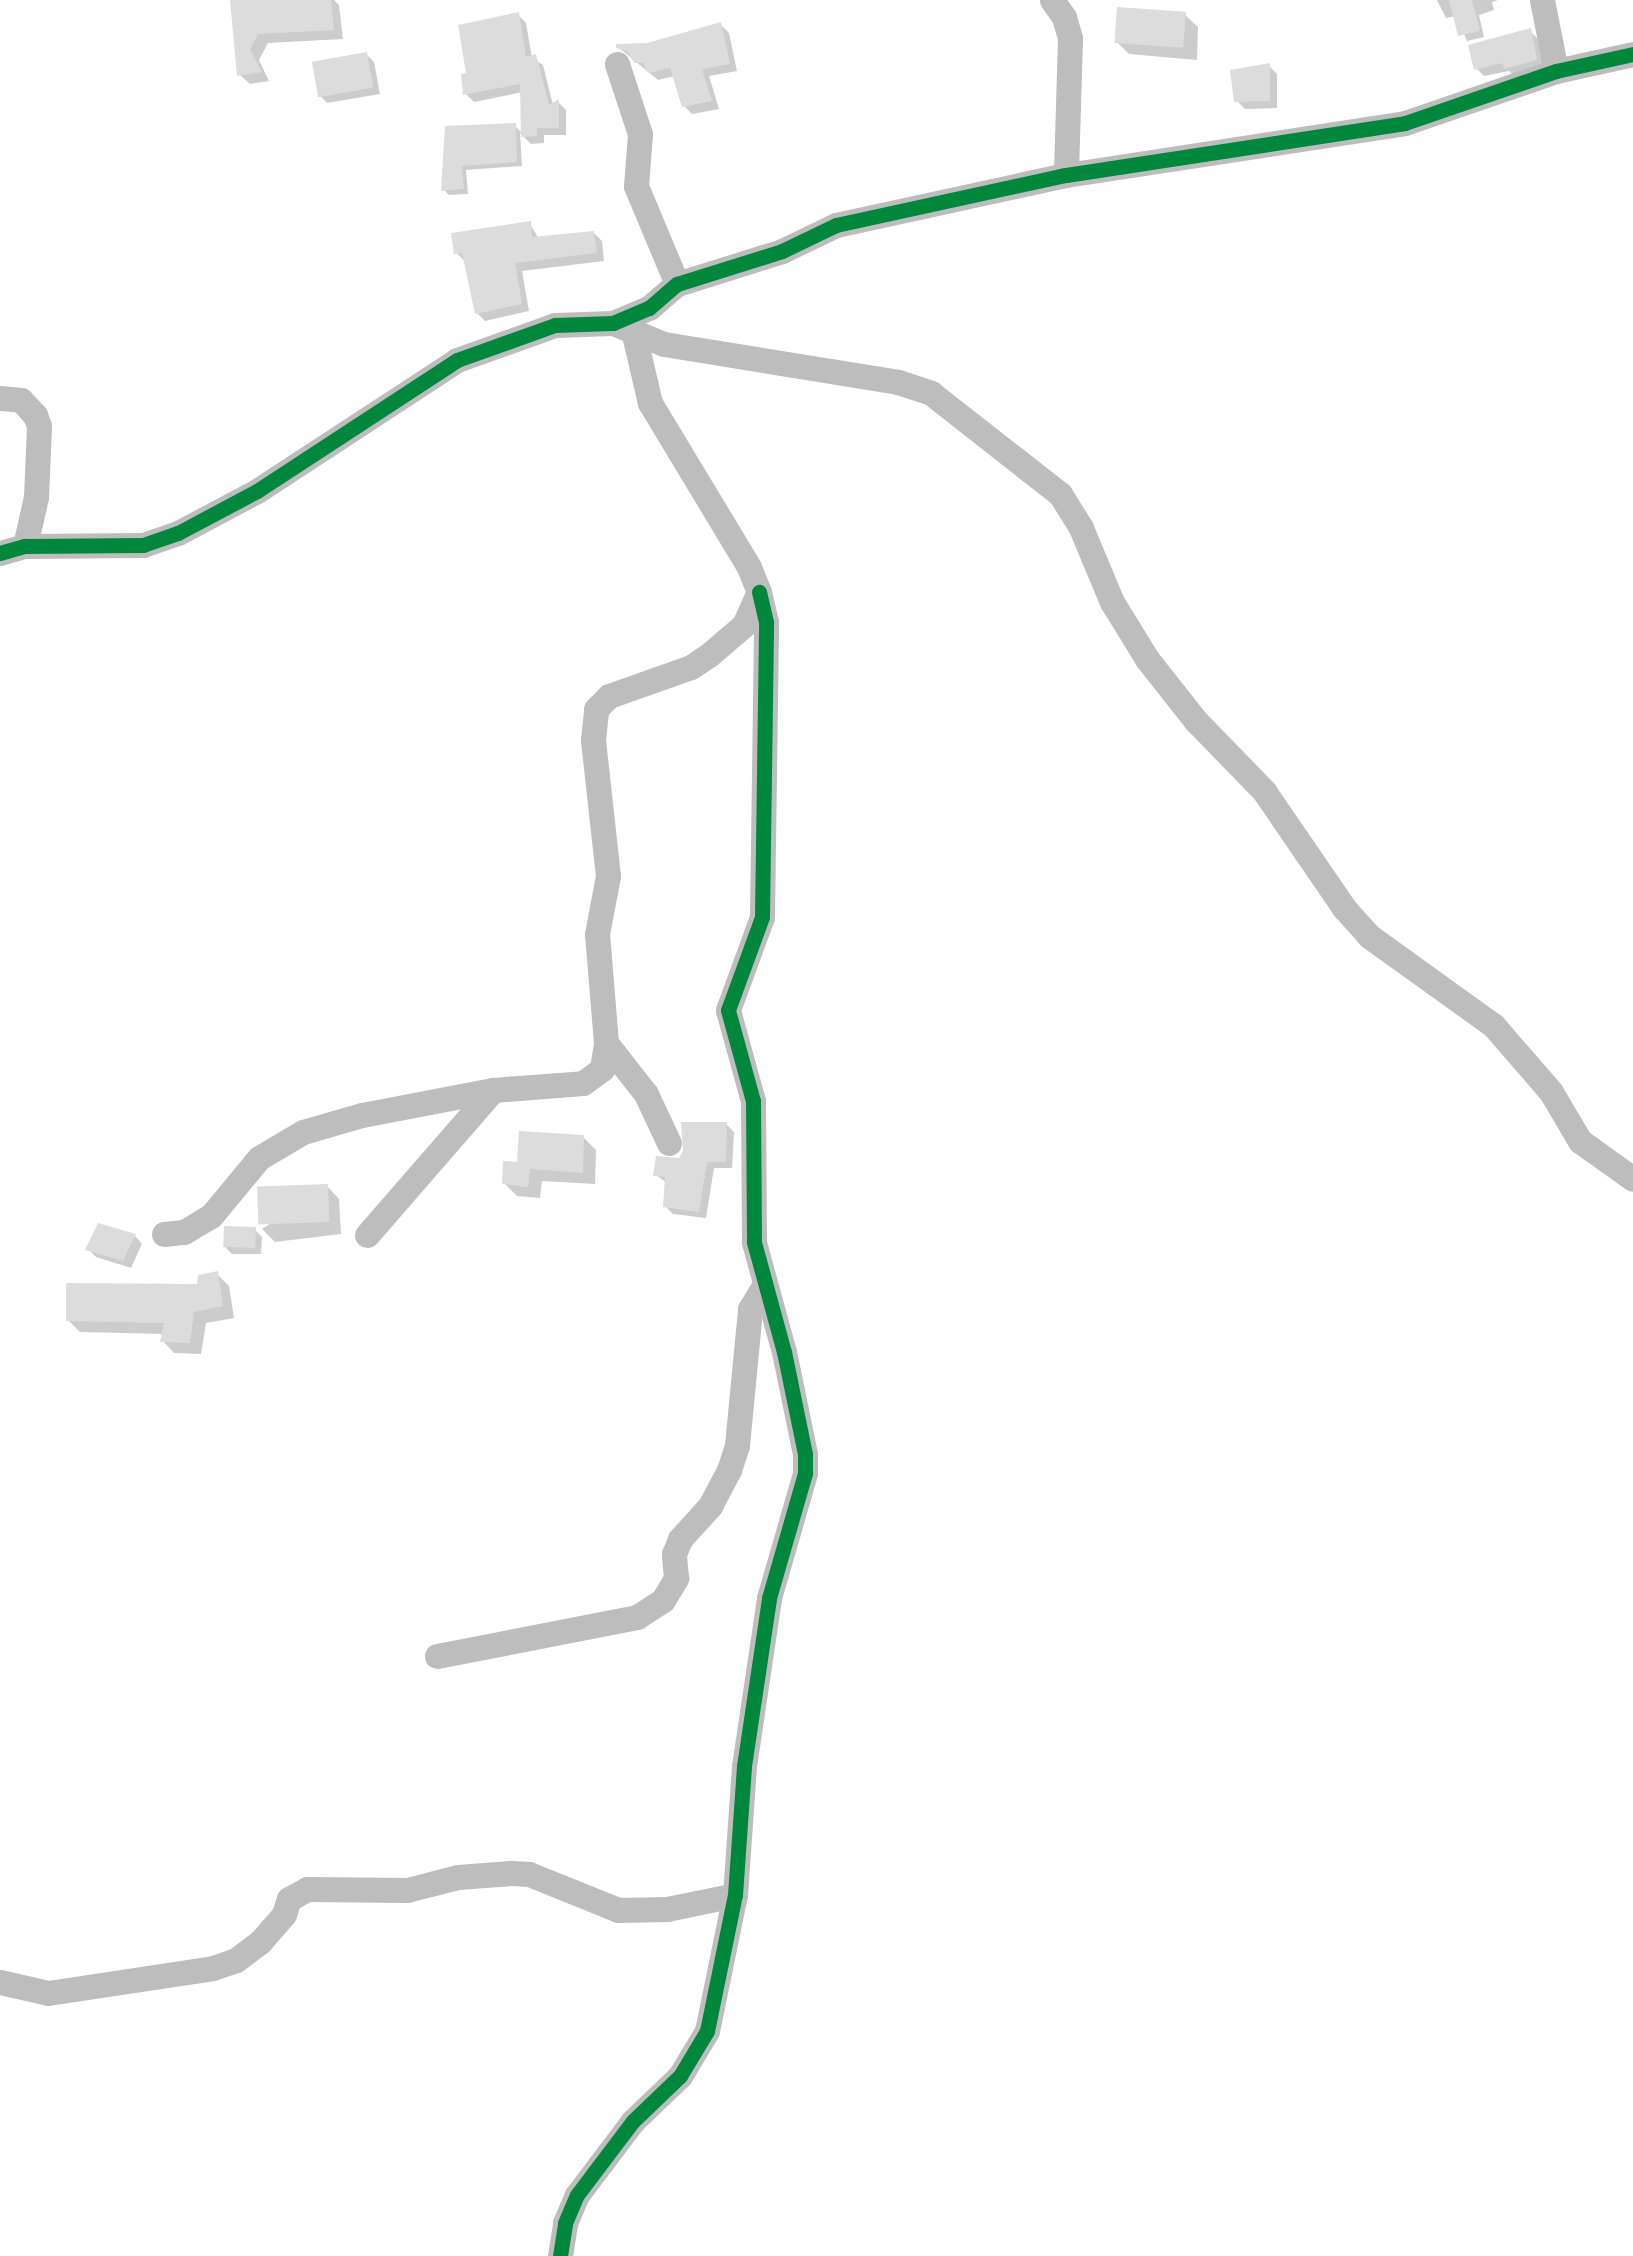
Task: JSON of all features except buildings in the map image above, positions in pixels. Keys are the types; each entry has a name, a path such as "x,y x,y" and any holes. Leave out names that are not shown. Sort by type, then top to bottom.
{"street":[{"path":"1052,0 1064,17 1070,38 1066,175"},
{"path":"1542,0 1556,72"},
{"path":"624,329 677,284 782,251 836,224 1066,175 1405,123 1556,72 1633,54"},
{"path":"617,64 640,134 636,186 677,284"},
{"path":"0,398 21,400 39,426 36,497 12,549 129,546 178,534 257,492 457,360 555,325 624,329 664,344 898,382 931,393 1060,494 1080,528 1112,602 1147,659 1196,721 1264,791 1344,908 1369,936 1493,1025 1551,1092 1580,1141 1633,1180"},
{"path":"560,2256 570,2208 586,2181 632,2120 670,2088 694,2056 706,2031 735,1895 744,1766 769,1598 805,1474 805,1454 787,1368 754,1242 753,1101 728,1010 762,916 766,622 749,566 650,403 624,329"},
{"path":"642,382 664,344"},
{"path":"164,1234 184,1232 211,1216 259,1158 303,1132 493,1090 592,1080 602,1070 606,1043 597,946 608,876 593,740 596,709 609,696 691,667 744,625 759,592"},
{"path":"606,1043 646,1094 668,1143"},
{"path":"367,1234 493,1090"},
{"path":"436,1656 637,1617 663,1600 676,1578 674,1554 680,1539 710,1506 729,1470 737,1444 750,1309 764,1286"},
{"path":"0,1982 48,1993 213,1968 248,1953 284,1914 289,1899 308,1889 407,1890 458,1877 511,1872 529,1874 618,1910 667,1908 735,1895"}],"cycle path":[{"path":"0,553 25,546 143,545 178,533 257,491 457,360 555,325 613,323 649,308 677,284 782,251 836,225 1066,175 1405,123 1556,71 1633,54"},
{"path":"560,2256 565,2223 577,2195 633,2121 680,2076 707,2031 735,1895 744,1766 769,1598 805,1473 805,1454 784,1352 754,1242 753,1101 728,1010 762,917 766,622 759,592"}]}
